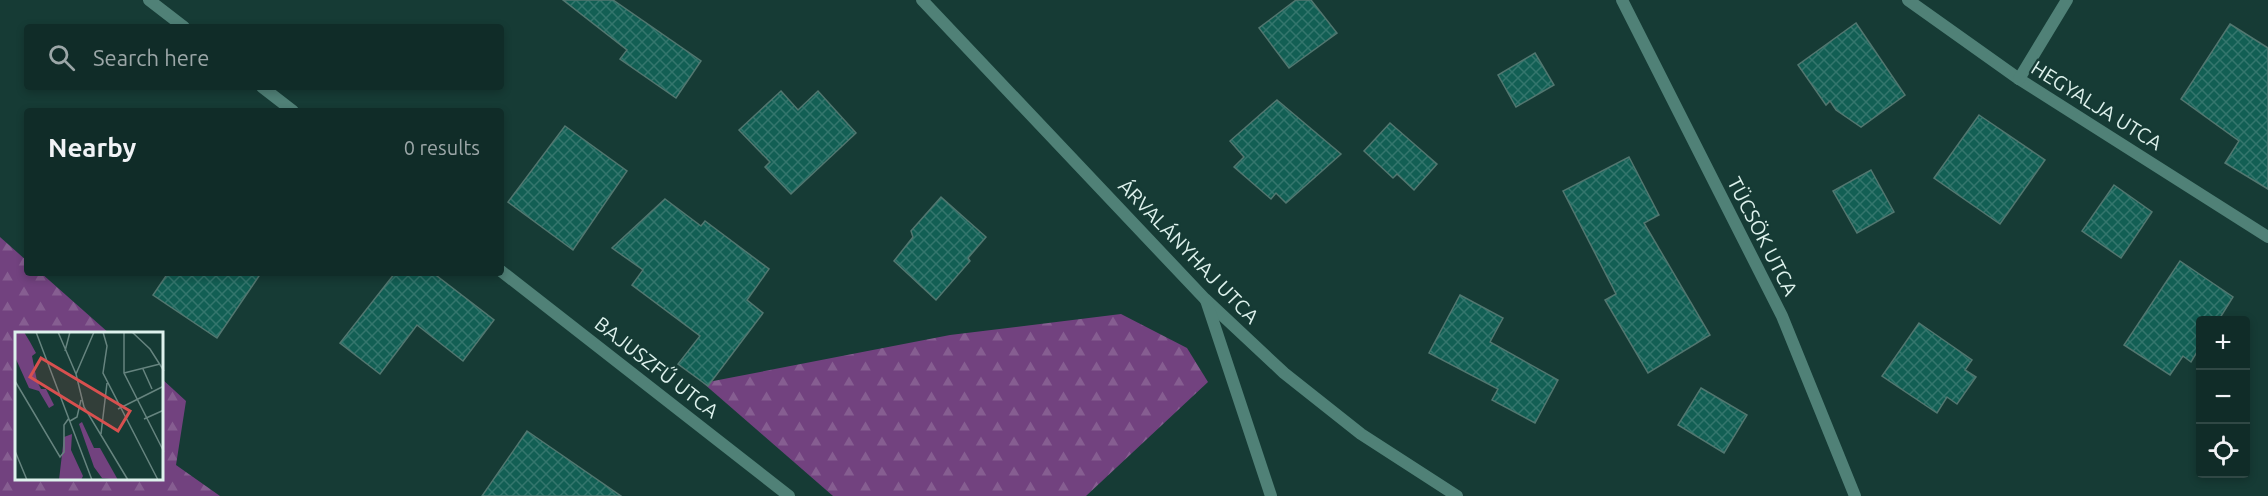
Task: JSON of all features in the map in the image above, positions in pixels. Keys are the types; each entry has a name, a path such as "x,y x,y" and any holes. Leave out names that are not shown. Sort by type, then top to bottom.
{"street":[{"path":"149,0 180,24"},
{"name":"ÁRVALÁNYHAJ UTCA","path":"922,0 1206,298 1284,374 1352,427 1457,496"},
{"name":"TÜCSÖK UTCA","path":"1622,0 1782,316 1855,496"},
{"name":"HEGYALJA UTCA","path":"1908,0 2019,79 2268,237"},
{"path":"2019,79 2067,0"},
{"path":"266,90 289,108"},
{"name":"BAJUSZFŰ UTCA","path":"504,273 789,496"},
{"path":"1206,298 1270,496"}],"green space":[{"path":"0,237 24,258 24,276 44,276 108,332 15,332 15,481 164,481 164,381 186,401 176,465 220,496 0,496"},
{"path":"1121,314 1187,348 1208,382 1086,496 833,496 703,383 950,335"}],"building":[{"path":"563,0 613,0 701,61 676,98 620,59 627,50"},
{"path":"1296,0 1311,0 1337,33 1289,68 1259,28"},
{"path":"1856,23 1905,95 1861,127 1836,110 1830,101 1826,105 1798,65"},
{"path":"2230,24 2268,48 2268,189 2225,163 2239,141 2181,99"},
{"path":"1535,53 1554,85 1516,107 1498,75"},
{"path":"781,91 798,110 818,91 856,133 791,194 765,167 770,162 739,130"},
{"path":"1277,100 1341,154 1286,203 1276,193 1271,199 1234,167 1244,157 1230,141"},
{"path":"1979,115 2045,160 2000,224 1934,178"},
{"path":"1390,123 1437,164 1414,190 1397,174 1393,178 1364,151"},
{"path":"565,126 627,171 573,250 508,202"},
{"path":"1629,157 1659,215 1644,223 1710,335 1648,373 1605,300 1616,294 1563,191"},
{"path":"1871,170 1894,212 1857,233 1833,191"},
{"path":"2114,185 2152,212 2121,258 2082,231"},
{"path":"941,197 986,237 968,258 970,261 936,300 894,261 913,237 911,231"},
{"path":"665,199 701,226 705,221 769,269 747,300 763,313 708,386 678,364 700,336 632,285 643,270 612,248"},
{"path":"2180,261 2233,297 2221,316 2196,316 2196,354 2191,362 2183,356 2170,375 2124,345"},
{"path":"166,276 259,276 217,338 153,295"},
{"path":"393,276 437,276 494,320 463,361 417,325 380,374 340,343"},
{"path":"1460,295 1503,318 1490,342 1558,380 1535,423 1492,400 1498,389 1429,353"},
{"path":"1919,323 1972,360 1965,370 1976,377 1957,404 1947,397 1937,413 1882,376"},
{"path":"1701,388 1747,415 1724,453 1678,425"},
{"path":"527,431 621,496 482,496"}]}
